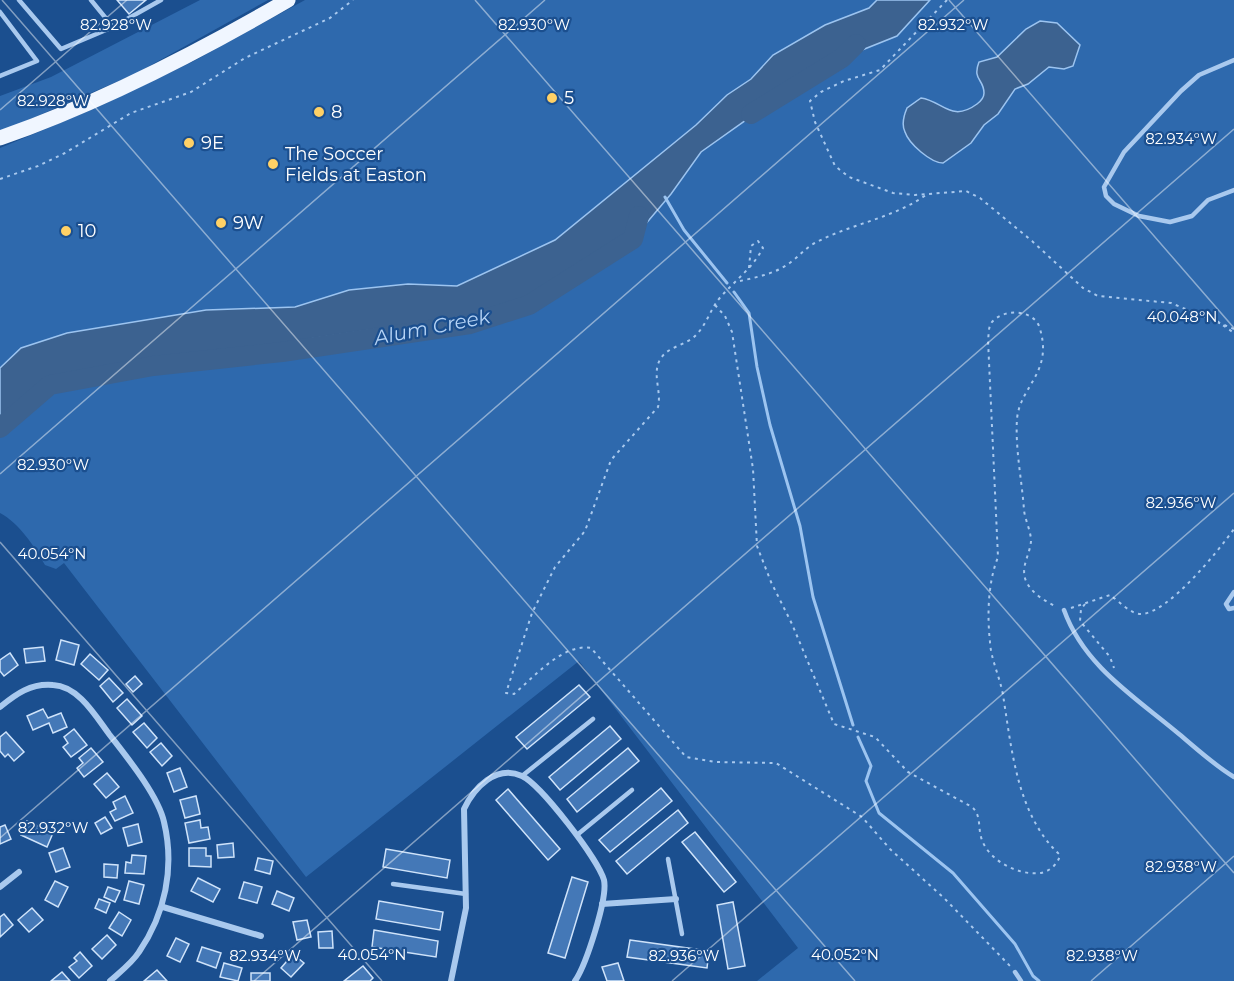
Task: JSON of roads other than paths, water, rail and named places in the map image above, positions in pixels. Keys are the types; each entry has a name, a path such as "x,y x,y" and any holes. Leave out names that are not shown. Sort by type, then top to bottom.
{"main road":[{"path":"0,138 174,62 288,0"}],"street":[{"path":"0,707 34,685 55,684 75,694 91,710 137,770 164,820 170,866 163,907 139,953 110,981"},
{"path":"452,981 466,894 464,809 468,800 490,777 514,774 522,776 577,835 595,860 604,880 602,904 575,981"},
{"path":"0,887 19,872"},
{"path":"602,904 676,899"},
{"path":"163,907 261,936"}],"lane":[{"path":"19,0 58,49 113,27 161,0"},
{"path":"91,0 113,27"},
{"path":"0,12 37,61 0,76"},
{"path":"1234,60 1199,75 1180,91 1124,152 1104,187 1106,196 1114,204 1139,216 1170,222 1192,216 1208,200 1234,190"},
{"path":"1234,592 1226,604 1229,609 1234,608"},
{"path":"1064,610 1072,633 1083,649 1119,686 1214,764 1234,777"},
{"path":"522,776 592,719"},
{"path":"577,835 632,790"},
{"path":"668,859 682,934"},
{"path":"393,885 466,894"},
{"path":"1015,972 1021,981"}],"waterway":[{"name":"Alum Creek","path":"751,114 842,58 856,44"},
{"path":"665,197 684,230 727,283"},
{"name":"Alum Creek","path":"0,428 50,385 153,366 282,352 470,324 529,305 633,239 639,216"},
{"path":"734,292 749,313 757,367 770,425 800,526 813,597 853,725"},
{"path":"858,737 871,766 866,781 879,813 953,873 1015,944 1033,976 1039,981"}],"place":[{"name":"5","path":"552,98"},
{"name":"8","path":"319,112"},
{"name":"9E","path":"189,143"},
{"name":"The Soccer Fields at Easton","path":"273,164"},
{"name":"9W","path":"221,223"},
{"name":"10","path":"66,231"}]}
